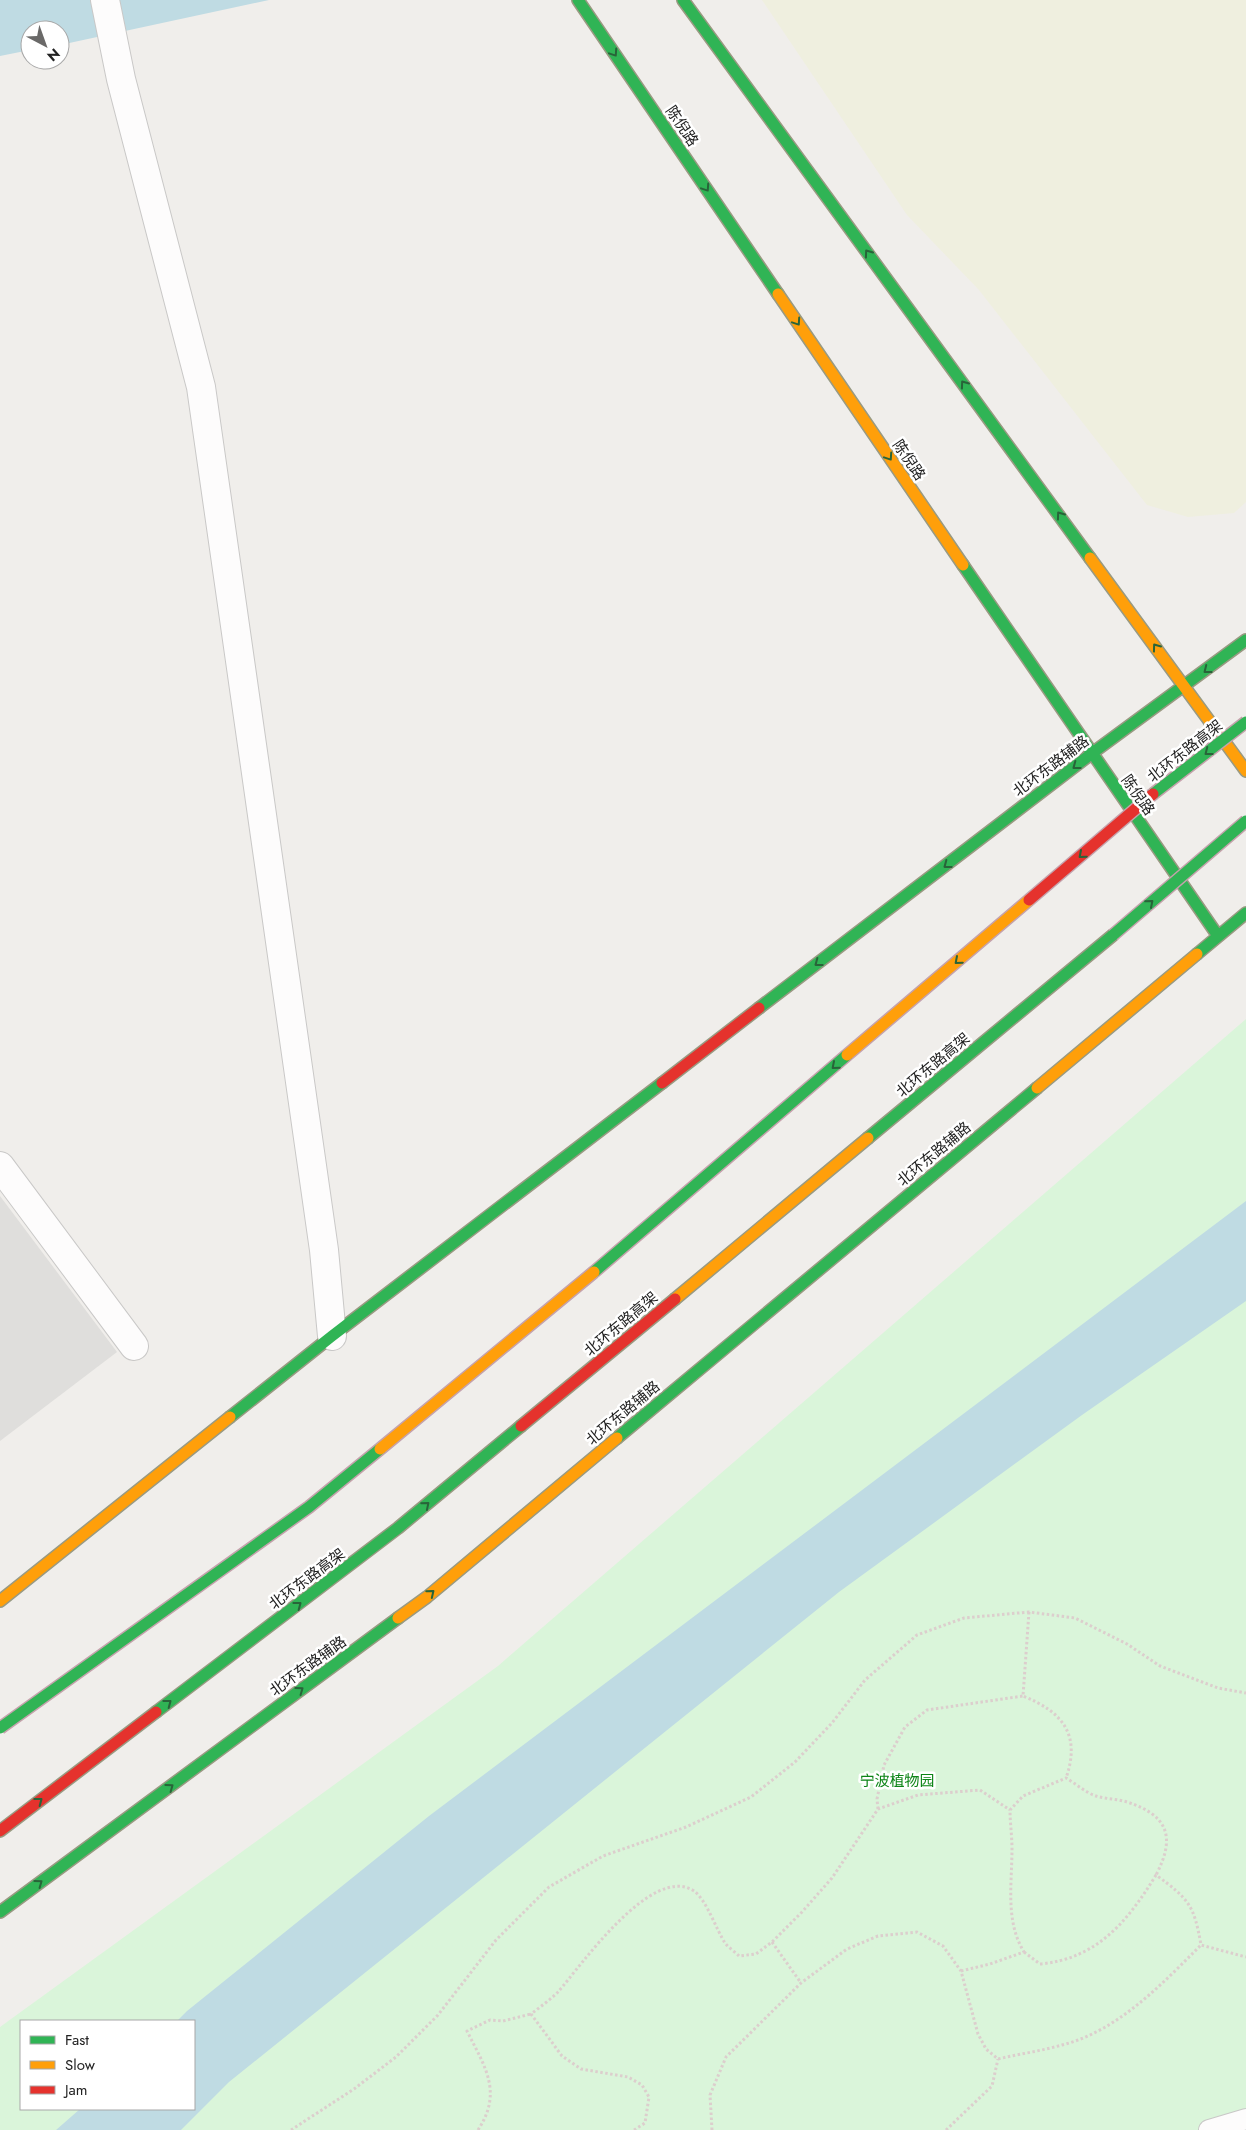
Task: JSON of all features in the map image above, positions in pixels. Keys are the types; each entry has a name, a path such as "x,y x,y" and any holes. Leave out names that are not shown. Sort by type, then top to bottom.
{"main road":[{"name":"陈倪路","path":"578,0 1091,754 1218,936"},
{"path":"683,0 1246,771"},
{"name":"北环东路辅路","path":"0,1601 332,1336 1091,754 1185,687 1246,640"},
{"name":"北环东路高架","path":"0,1728 309,1507 550,1310 1131,812 1246,722"},
{"name":"北环东路高架","path":"0,1831 398,1528 1090,954 1246,821"},
{"name":"北环东路辅路","path":"0,1912 427,1597 1246,913"}],"street":[{"path":"105,0 121,79 201,387 324,1250 332,1336"},
{"path":"0,1166 134,1346"}],"lane":[{"path":"1209,2130 1246,2119"}],"path":[{"path":"291,2130 354,2090 396,2057 438,2015 496,1940 549,1886 603,1856 686,1827 751,1796 795,1762 832,1723 865,1680 917,1635 964,1618 1029,1612 1075,1618 1127,1644 1160,1666 1218,1688 1246,1693"},
{"path":"1023,1696 1029,1612"},
{"path":"878,1809 877,1799 884,1765 905,1727 927,1710 1023,1696 1044,1705 1061,1720 1072,1742 1071,1764 1066,1778 1023,1796 1010,1810 1012,1848 1010,1896 1015,1937 1024,1952 1040,1964 1074,1958 1122,1925 1141,1900 1156,1875 1167,1844 1165,1827 1153,1813 1126,1802 1094,1795 1066,1778"},
{"path":"478,2130 485,2119 491,2094 489,2076 467,2031 490,2020 503,2022 531,2014 557,1992 588,1953 620,1919 654,1894 677,1886 694,1891 709,1912 726,1944 739,1956 756,1954 772,1942 832,1878 878,1809 918,1795 980,1790 1010,1810"},
{"path":"1156,1875 1179,1892 1194,1910 1201,1945"},
{"path":"712,2130 710,2095 726,2057 801,1983 847,1949 878,1936 917,1932 943,1946 960,1971 978,2034 986,2049 998,2059"},
{"path":"772,1942 801,1983"},
{"path":"1201,1945 1246,1957"},
{"path":"998,2059 1063,2045 1112,2024 1168,1978 1201,1945"},
{"path":"960,1971 990,1964 1024,1952"},
{"path":"531,2014 562,2056 581,2069 628,2077 642,2085 649,2097 645,2123 634,2130"},
{"path":"946,2130 992,2086 998,2059"}],"shaded area":[{"path":"0,1196 117,1352 0,1441"}],"green space":[{"path":"762,0 1246,0 1246,502 1234,513 1188,517 1147,505 979,290 907,215"},
{"name":"宁波植物园","path":"1246,1019 1246,2130 0,2130 0,2027 498,1666"}],"water":[{"path":"0,0 269,0 70,43 70,20 20,20 20,52 0,56"},
{"path":"1246,1201 1246,1301 1082,1415 839,1592 229,2082 181,2130 56,2130 79,2110 195,2110 195,2020 178,2020 429,1816"}],"traffic: fast":[{"path":"578,0 778,294"},
{"path":"683,0 1090,558"},
{"path":"963,565 1218,936"},
{"path":"759,1008 1091,754 1246,640"},
{"path":"1153,794 1246,722"},
{"path":"1113,935 1246,821"},
{"path":"1197,954 1246,913"},
{"path":"868,1138 1113,935"},
{"path":"594,1272 847,1055"},
{"path":"230,1417 332,1336 662,1083"},
{"path":"617,1438 1037,1088"},
{"path":"156,1712 398,1528 521,1426"},
{"path":"0,1728 309,1507 380,1449"},
{"path":"0,1912 398,1618"}],"traffic: slow":[{"path":"778,294 963,565"},
{"path":"1090,558 1246,771"},
{"path":"847,1055 1029,900"},
{"path":"1037,1088 1197,954"},
{"path":"675,1299 868,1138"},
{"path":"380,1449 594,1272"},
{"path":"0,1601 230,1417"},
{"path":"398,1618 427,1597 617,1438"}],"traffic: jam":[{"path":"1029,900 1153,794"},
{"path":"662,1083 759,1008"},
{"path":"521,1426 675,1299"},
{"path":"0,1831 156,1712"}]}
